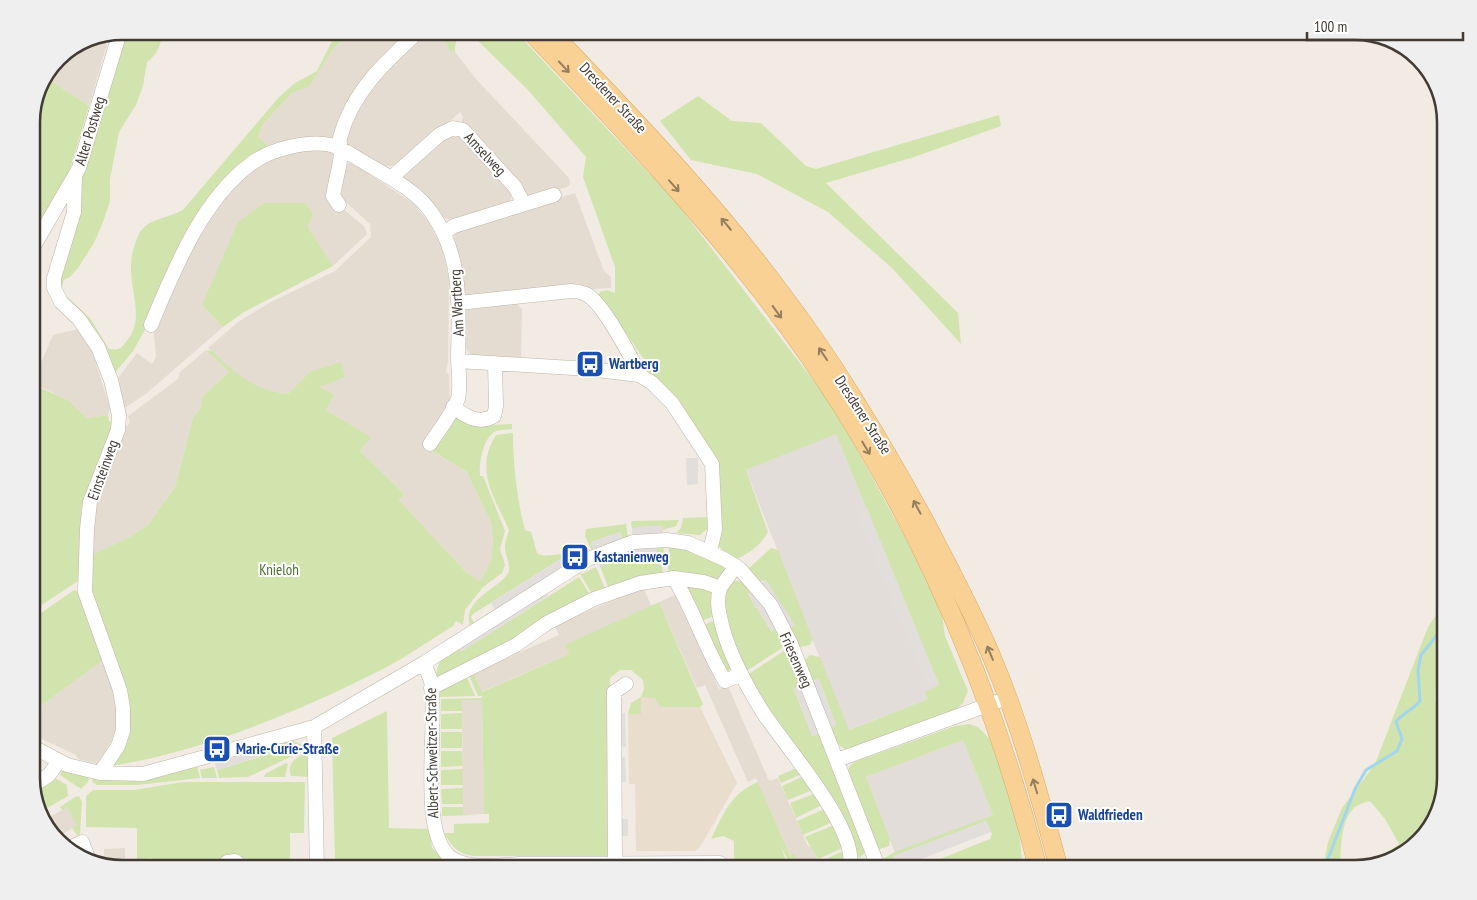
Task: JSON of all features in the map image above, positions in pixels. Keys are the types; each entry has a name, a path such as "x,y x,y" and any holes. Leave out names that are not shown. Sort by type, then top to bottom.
{"main road":[{"path":"538,40 662,173 724,244 776,310 808,357 880,472 926,558 958,628 989,706 1022,807 1036,860"},
{"name":"Dresdener Straße","path":"559,40 674,162 788,302 893,463 971,611 991,656 1007,698 1038,793 1057,860"}],"street":[{"name":"Alter Postweg","path":"40,236 79,168 116,40"},
{"path":"339,205 333,196 341,160 341,137 347,119 370,78 410,40"},
{"name":"Amselweg","path":"390,178 439,135 453,128 463,130 515,186 524,204"},
{"name":"Am Wartberg","path":"151,325 186,246 221,193 236,176 261,157 282,150 318,144 340,148 390,178 417,197 430,210 444,232 457,271 459,303 458,398 430,444"},
{"name":"Einsteinweg","path":"75,176 74,212 54,278 54,288 61,302 79,319 98,347 111,380 119,415 118,430 90,502 87,528 85,592 120,690 124,708 123,731 118,746 100,773"},
{"path":"444,232 454,226 554,195"},
{"path":"459,303 571,291 587,295 596,302 630,354 639,375"},
{"path":"458,361 639,375 651,382 672,403 712,464 715,530 710,551"},
{"path":"453,407 475,420 483,420 494,416 496,406 495,363"},
{"path":"40,751 63,763 100,773 126,775 162,771 314,726 424,663 574,566 603,552 647,540 688,543 710,551 738,567 720,588 717,606 730,656 762,711 839,821 850,847 850,860"},
{"name":"Friesenweg","path":"738,567 771,605 791,644 876,860"},
{"path":"431,688 516,645 547,623 594,599 640,583 674,578 704,582 720,588"},
{"path":"674,578 685,595 710,656 725,681 741,674"},
{"name":"Albert-Schweitzer-Straße","path":"424,663 431,688 433,818 439,844 453,860"},
{"path":"615,860 614,692 626,684"},
{"path":"837,760 1007,698"},
{"path":"314,726 317,860"},
{"path":"40,781 63,763"},
{"path":"75,845 82,842 86,851"}],"shaded area":[{"path":"342,40 405,40 335,137 269,150 267,144 258,137 263,124 292,93 309,87 334,48"},
{"path":"415,40 445,40 450,50 455,52 476,79 569,178 570,184 567,187 534,196 526,195 461,124 463,117 460,112 404,163 378,167 345,143 349,123 365,90"},
{"path":"104,42 107,44 89,106 51,81 68,60 81,51"},
{"path":"458,133 512,194 509,204 454,220 448,219 441,216 404,179 404,175 441,137"},
{"path":"309,148 328,150 333,154 336,159 342,208 364,226 367,234 333,266 308,227 313,213 305,203 287,204 202,305 223,327 147,393 126,407 121,405 115,382 137,353 152,364 156,357 153,326 197,233 239,179 263,159"},
{"path":"353,163 414,204 429,223 441,245 449,279 448,361 446,372 449,375 450,402 423,446 467,472 491,523 493,542 491,561 480,583 466,572 399,500 404,494 360,451 370,437 326,410 298,385 288,394 270,391 243,380 208,348 238,322 271,302 335,271 371,237 370,224 338,195 344,165"},
{"path":"575,193 604,271 611,277 611,288 468,296 462,290 453,239 456,233 466,224"},
{"path":"516,303 522,309 521,360 474,356 468,352 464,343 465,312 469,308"},
{"path":"78,329 91,348 110,408 108,415 87,418 68,400 40,387 40,365 53,335"},
{"path":"206,350 229,372 202,397 202,405 193,418 175,487 148,525 130,537 89,556 93,502 123,424 127,426 130,422 128,416 178,379 180,372"},
{"path":"836,433 939,686 928,699 848,730 746,470"},
{"path":"686,458 698,458 698,484 687,485"},
{"path":"867,508 937,681 927,685 857,513"},
{"path":"663,526 663,540 657,540 657,552 634,554 600,565 591,542 620,532 624,544 633,542 632,528"},
{"path":"567,555 574,566 542,587 548,596 461,652 455,642 498,614 491,603"},
{"path":"766,580 795,625 784,631 781,626 771,631 748,594"},
{"path":"643,587 652,607 566,645 569,654 481,692 473,673 559,635 555,626"},
{"path":"677,594 719,689 728,686 769,781 778,778 808,846 811,845 818,860 797,860 794,854 790,855 756,778 748,782 705,685 697,688 659,602"},
{"path":"103,660 118,699 117,732 97,764 78,759 76,755 40,738 40,706"},
{"path":"819,679 836,725 812,736 794,688"},
{"path":"641,697 655,697 660,707 700,707 737,783 700,847 695,851 636,851 635,784 629,784 628,714 641,714"},
{"path":"462,700 482,700 484,814 463,814"},
{"path":"614,713 625,713 626,747 614,748"},
{"path":"276,738 280,750 217,770 213,756"},
{"path":"963,740 993,815 895,853 866,777"},
{"path":"614,757 625,757 626,782 615,782"},
{"path":"67,807 78,825 62,834 50,817"},
{"path":"615,819 628,819 628,836 615,836"},
{"path":"986,821 991,832 919,860 895,860 893,856"},
{"path":"125,848 125,860 104,858 104,849"}],"green space":[{"path":"120,40 161,40 154,56 147,62 143,86 136,105 119,132 110,179 110,201 103,222 94,243 78,268 70,277 64,280 61,288 63,293 90,318 109,349 118,349 131,334 135,325 136,306 131,276 131,262 135,243 142,230 152,222 183,210 279,97 295,83 317,71 332,40 342,40 334,48 309,87 292,93 263,124 258,137 267,144 269,150 265,148 250,155 253,159 230,179 133,351 113,375 58,290 78,188"},
{"path":"445,40 456,40 455,52 450,51"},
{"path":"477,40 523,40 675,201 823,393 846,429 920,565 942,614 945,636 968,691 963,703 954,711 847,750 836,741 829,727 836,725 819,679 811,682 804,661 810,655 820,657 849,730 928,699 925,692 939,685 836,434 746,470 768,532 758,545 746,554 736,559 726,554 719,546 718,471 642,364 645,361 605,302 602,303 598,297 600,292 607,290 615,293 615,267 583,177 586,157 528,90"},
{"path":"51,81 89,106 69,172 40,221 40,117 43,101"},
{"path":"698,96 732,121 761,123 806,166 816,169 999,115 1001,126 914,157 826,183 958,313 961,344 892,268 828,212 757,174 691,160 660,121"},
{"path":"264,203 305,203 313,213 308,227 333,266 244,312 223,327 202,305 238,222"},
{"name":"Knieloh","path":"206,350 212,351 246,380 264,388 288,394 310,372 341,362 345,377 320,387 334,395 326,410 371,437 360,451 404,494 399,500 466,572 480,582 491,561 493,542 491,523 467,472 432,451 454,415 490,425 512,424 512,429 497,431 489,437 482,453 480,466 480,476 483,476 505,531 500,549 505,565 502,573 483,587 465,610 463,625 456,621 453,626 385,668 312,703 246,730 177,752 110,766 129,735 89,596 89,556 130,537 148,525 175,487 193,418 202,405 202,397 229,372"},
{"path":"40,388 68,400 87,418 108,415 109,421 112,422 110,436 81,509 81,579 40,606"},
{"path":"513,433 516,482 525,530 531,532 537,553 540,555 567,555 473,614 471,617 474,623 470,626 469,617 475,603 509,572 505,541 509,530 492,494 486,471 490,448 496,435"},
{"path":"708,517 707,529 700,535 676,533 681,528 683,518"},
{"path":"679,520 676,526 663,530 663,526 632,528 631,523 632,521"},
{"path":"626,524 628,537 623,539 620,532 591,542 594,550 592,551 585,536 586,529"},
{"path":"657,544 664,545 662,575 609,589 597,559 601,565 634,554 656,552"},
{"path":"669,546 689,549 725,565 725,577 721,582 671,575 668,569"},
{"path":"580,548 577,558 571,561 567,555"},
{"path":"771,548 778,550 813,640 810,645 800,647 796,645 788,629 794,625 766,580 759,582 748,569"},
{"path":"596,567 606,591 594,597 577,569 582,574"},
{"path":"579,577 592,598 436,681 437,669 444,656 458,646 462,651"},
{"path":"682,581 712,587 716,615 699,622"},
{"path":"730,581 745,581 753,590 748,594 771,631 778,628 785,646 745,672 720,600"},
{"path":"74,590 81,594 103,660 40,706 40,614"},
{"path":"659,602 703,704 700,707 660,707 655,698 641,697 644,689 643,680 631,670 620,670 610,678 612,851 609,856 474,856 460,852 450,842 444,833 454,833 454,824 489,823 489,814 484,814 482,700 462,700 462,711 441,711 441,699 482,698 482,696 478,696 468,673 473,673 482,692 569,654 565,645"},
{"path":"1437,614 1435,702 1437,698 1437,778 1431,809 1413,836 1396,849 1382,855 1399,844 1385,819 1370,801 1360,804 1355,807 1346,819 1341,844 1340,860 1325,860 1328,842 1342,808 1375,764 1428,627"},
{"path":"718,619 734,666 726,673 701,626"},
{"path":"787,649 801,686 794,689 812,736 820,733 866,852 859,858 747,675"},
{"path":"465,673 475,696 440,697 440,689"},
{"path":"641,697 641,714 628,714 631,703"},
{"path":"387,711 389,828 430,829 432,848 445,860 335,860 332,738"},
{"path":"462,713 462,729 441,729 441,714"},
{"path":"969,724 978,727 991,740 1017,814 1022,860 938,860 990,839 992,834 986,821 894,856 895,860 881,860 895,852 993,815 963,740 866,777 890,839 889,846 877,850 847,774 849,767 854,762 955,726"},
{"path":"441,732 462,732 462,748 441,748"},
{"path":"292,740 306,747 305,750 248,777 219,778 217,770 279,751 277,742"},
{"path":"441,751 462,751 463,766 441,767"},
{"path":"308,752 310,753 311,777 291,776 291,764 296,758"},
{"path":"286,763 288,764 285,777 264,777 265,774"},
{"path":"197,766 200,778 137,785 97,785 92,782 93,777 107,779 145,778"},
{"path":"40,767 44,773 40,776"},
{"path":"214,767 217,778 202,778 200,770"},
{"path":"797,768 804,773 781,783 778,776"},
{"path":"463,769 463,785 441,785 441,770"},
{"path":"62,770 90,776 88,782 81,789 60,775"},
{"path":"804,776 815,789 788,800 782,786"},
{"path":"55,778 67,785 68,796 46,809 40,786"},
{"path":"183,782 305,782 304,833 290,833 290,860 157,860 150,858 137,860 137,828 86,827 86,796 93,790 134,790"},
{"path":"758,782 790,855 794,853 797,860 788,860 781,847 786,860 733,860 734,841 723,836 711,839 729,805 734,798"},
{"path":"463,788 463,804 442,804 441,789"},
{"path":"819,792 826,803 796,818 790,803"},
{"path":"79,796 82,802 80,833 78,836 72,828 77,825 67,807 62,810 60,807"},
{"path":"442,807 463,807 463,814 480,815 442,816"},
{"path":"829,807 835,821 803,835 797,821"},
{"path":"839,823 847,846 818,859 805,837"},
{"path":"847,849 846,860 829,860 828,858"}],"waterway":[{"path":"1327,860 1355,789 1366,770 1397,751 1402,739 1396,722 1420,701 1418,670 1421,655 1437,635"}],"place":[{"name":"Wartberg","path":"590,364"},
{"name":"Kastanienweg","path":"575,557"},
{"name":"Marie-Curie-Straße","path":"217,749"},
{"name":"Waldfrieden","path":"1059,815"}]}
